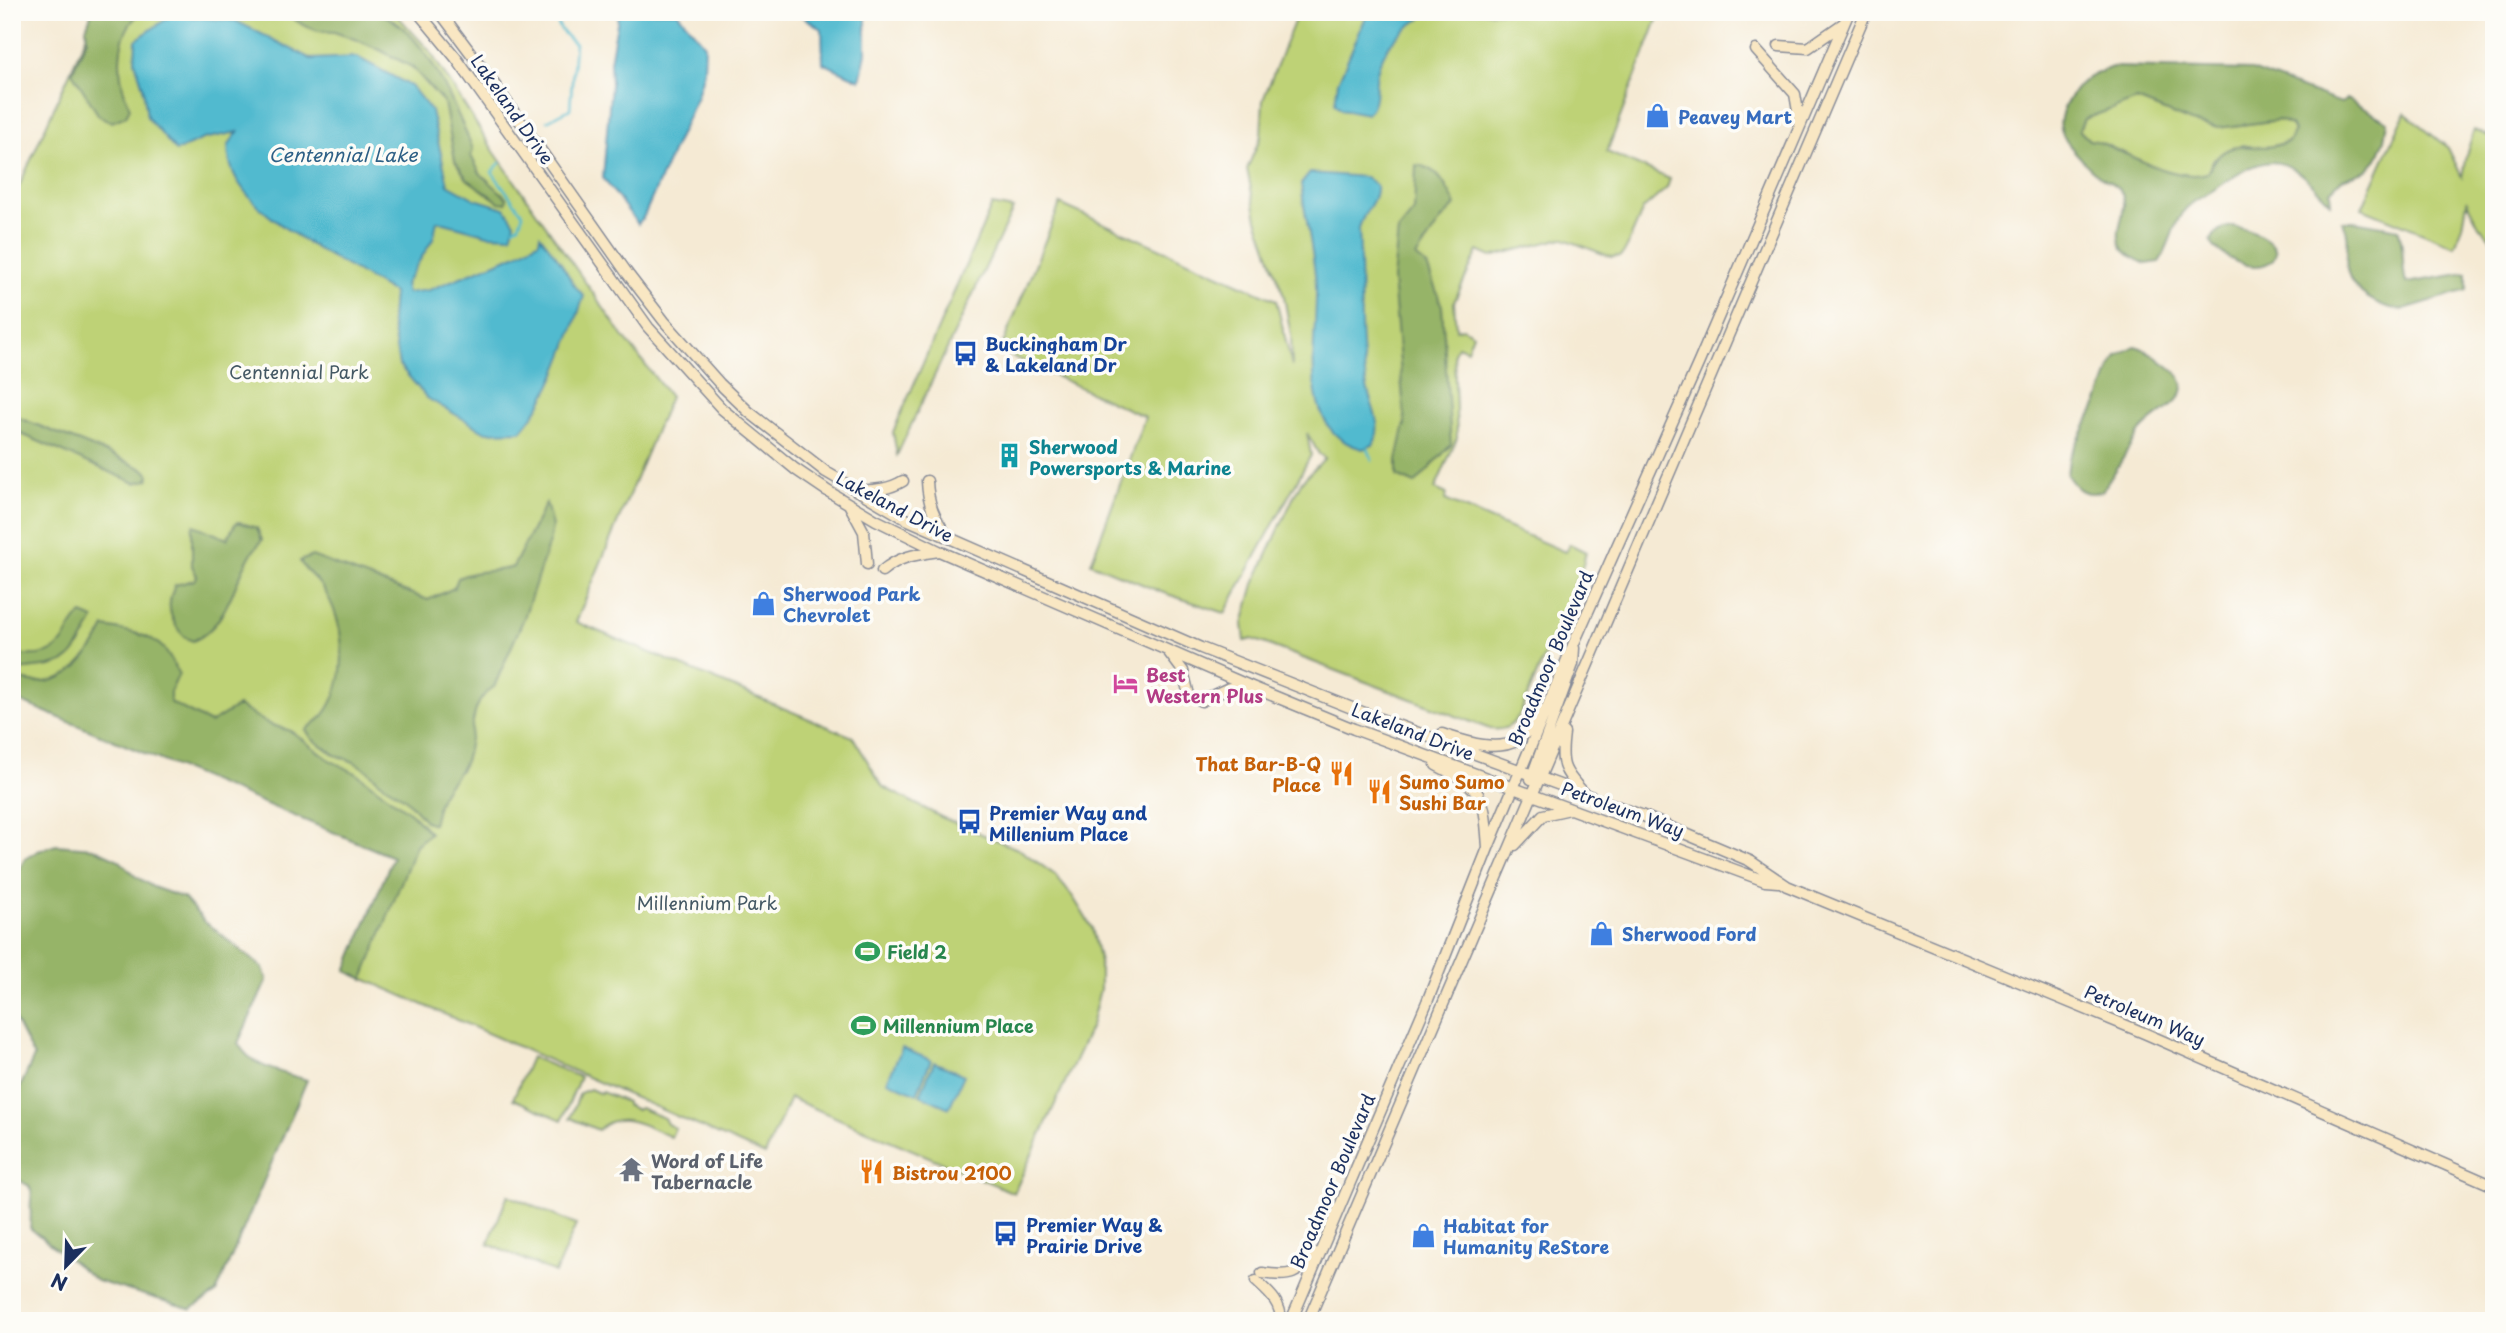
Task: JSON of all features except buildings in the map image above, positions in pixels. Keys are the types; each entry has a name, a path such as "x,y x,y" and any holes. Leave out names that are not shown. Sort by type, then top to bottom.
{"main road":[{"name":"Lakeland Drive","path":"418,12 462,68 628,301 673,356 707,394 795,469 876,520 939,551 1252,687 1532,795"},
{"name":"Lakeland Drive","path":"440,12 664,321 720,384 750,412 827,472 890,511 1208,652 1531,774"},
{"name":"Broadmoor Boulevard","path":"1291,1321 1427,1002 1514,788 1531,774 1566,718 1866,12"},
{"path":"1779,46 1808,48 1846,18"},
{"name":"Broadmoor Boulevard","path":"1308,1321 1532,795 1531,774 1550,699 1694,374 1846,18"},
{"path":"1756,50 1795,94 1800,126"},
{"path":"857,491 879,490 903,481"},
{"path":"927,481 928,501 947,536"},
{"path":"849,504 864,532 867,564"},
{"path":"882,571 893,561 939,551"},
{"path":"1531,774 1573,664 1574,643"},
{"path":"1167,649 1183,671 1189,695"},
{"path":"1201,701 1229,688 1252,687"},
{"path":"1367,714 1492,746 1518,740 1550,699"},
{"path":"1566,718 1561,763 1570,779 1588,797"},
{"path":"1397,744 1466,780 1473,787 1485,806 1488,848"},
{"name":"Petroleum Way","path":"1531,774 1642,815 1750,861 1780,882 2144,1033 2494,1186"},
{"name":"Petroleum Way","path":"1532,795 1765,881 1780,882"},
{"path":"1505,858 1543,815 1572,809"},
{"path":"1281,1321 1279,1305 1259,1277 1292,1275 1322,1249"}],"green space":[{"path":"92,12 142,12 126,32 120,57 122,84 130,108 126,116 112,122 99,116 72,72 87,39 86,28"},
{"path":"97,12 394,12 429,50 495,153 623,336 670,397 576,622 853,737 883,787 941,817 1020,850 1055,875 1073,897 1092,928 1100,962 1100,989 1091,1026 1014,1193 790,1098 765,1155 346,971 400,860 12,697 12,202"},
{"path":"283,12 373,12 397,23 412,36 437,72 473,149 471,156 480,173 507,198 506,203 499,202 467,179 455,161 444,103 412,67 357,40 303,25"},
{"path":"1298,12 1660,12 1607,152 1670,179 1667,188 1643,209 1625,251 1620,256 1611,257 1562,238 1491,257 1478,251 1454,302 1456,330 1463,328 1473,334 1467,350 1458,346 1454,353 1457,438 1435,489 1447,494 1445,500 1565,552 1570,544 1586,552 1583,565 1520,714 1511,725 1504,728 1490,729 1258,641 1245,641 1243,624 1254,584 1302,481 1325,458 1319,454 1307,433 1311,455 1225,613 1161,592 1091,563 1145,417 1000,351 1060,204 1276,300 1292,366 1291,336 1284,296 1257,219 1247,169 1261,136 1263,100"},
{"path":"2112,67 2252,70 2341,103 2347,99 2388,122 2385,139 2377,159 2367,170 2342,179 2330,191 2331,203 2302,175 2278,163 2252,167 2236,175 2190,205 2182,213 2159,262 2146,264 2131,256 2122,247 2119,229 2124,201 2121,192 2088,166 2067,143 2060,126 2062,113 2074,91 2089,77","holes":["2137,100 2191,122 2218,128 2279,120 2291,125 2294,131 2289,141 2276,145 2243,146 2224,151 2215,159 2207,173 2196,175 2151,165 2089,140 2079,130 2084,119"]},
{"path":"2136,100 2218,128 2279,120 2291,125 2294,131 2289,141 2264,149 2242,145 2213,160 2207,174 2185,175 2151,165 2089,140 2079,130 2084,119"},
{"path":"2405,113 2448,148 2462,177 2474,130 2494,138 2494,242 2479,226 2467,202 2463,226 2455,246 2362,208"},
{"path":"1416,165 1436,174 1456,205 1442,219 1416,257 1427,266 1442,306 1451,445 1415,484 1397,476 1397,460 1405,424 1393,279 1398,231 1414,211"},
{"path":"992,205 1013,209 897,455 893,432"},
{"path":"2342,221 2398,229 2406,283 2467,273 2467,290 2401,310 2376,302 2360,292 2350,278 2346,263 2348,240"},
{"path":"2233,226 2257,234 2271,243 2275,252 2273,259 2253,266 2238,262 2216,249 2211,241 2215,234"},
{"path":"2135,346 2152,354 2179,376 2183,385 2181,394 2140,432 2102,491 2086,492 2078,488 2067,475 2069,458 2098,402 2117,356"},
{"path":"12,415 145,470 149,475 148,480 135,483 12,430"},
{"path":"546,503 552,526 550,539 524,618 494,687 486,693 476,710 465,761 441,796 433,824 425,821 406,799 354,762 335,755 312,739 306,730 323,716 332,702 338,686 342,651 336,616 330,600 300,561 312,556 428,600 454,588 458,578 465,575 513,567"},
{"path":"239,522 257,528 262,540 250,555 221,616 204,635 193,641 188,639 176,626 170,602 175,585 194,580 197,576 192,566 192,528 194,525 227,539 235,524"},
{"path":"82,614 94,619 79,647 66,661 47,666 12,669 12,654 33,655 53,650 63,641 73,623"},
{"path":"105,627 141,635 163,648 179,674 170,692 170,702 210,723 238,706 269,724 291,731 331,761 356,773 412,814 430,833 416,845 363,979 346,971 393,857 12,698 12,677 28,682 43,682 69,673 89,653"},
{"path":"56,845 93,848 119,860 135,876 153,887 184,898 204,921 263,968 267,980 238,1043 259,1064 307,1080 216,1293 191,1309 97,1281 30,1228 32,1193 29,1186 12,1176 12,1105 34,1057 12,1014 12,881 25,859"},
{"path":"531,1057 580,1077 562,1120 513,1099"},
{"path":"590,1089 626,1102 626,1105 637,1110 640,1108 664,1118 667,1124 675,1128 671,1137 634,1121 616,1120 598,1130 570,1118 580,1093"},
{"path":"508,1195 576,1225 555,1273 488,1244"}],"water":[{"path":"619,12 677,12 705,45 704,71 697,96 644,216 638,224 603,178 611,84 610,62"},
{"path":"795,12 866,12 866,53 860,80 823,63 822,29"},
{"path":"1368,12 1431,12 1397,36 1385,52 1377,72 1375,99 1367,114 1341,109 1335,103 1338,82"},
{"name":"Centennial Lake","path":"172,15 236,21 311,59 357,57 411,86 431,111 448,184 475,199 505,208 515,223 511,236 488,235 437,221 433,239 405,284 407,293 429,290 515,255 539,241 540,235 584,296 551,385 521,431 486,432 427,398 399,365 391,320 393,293 301,238 257,204 241,186 230,163 229,145 238,132 203,139 176,151 147,117 143,87 135,61 136,40"},
{"path":"1310,173 1365,177 1376,185 1375,197 1359,229 1364,363 1377,422 1373,445 1363,449 1341,439 1327,424 1318,404 1314,381 1316,286 1301,184"},
{"path":"902,1048 931,1060 917,1094 887,1081"},
{"path":"934,1062 964,1075 949,1108 920,1095"}],"waterway":[{"path":"547,121 570,109 575,44 559,26 556,12"},
{"path":"500,163 492,172 523,214 519,225 514,228"},
{"path":"1368,448 1372,460"}],"place":[{"name":"Peavey Mart","path":"1658,116"},
{"name":"Buckingham Dr & Lakeland Dr","path":"965,353"},
{"name":"Sherwood Powersports & Marine","path":"1009,456"},
{"name":"Sherwood Park Chevrolet","path":"763,603"},
{"name":"Best Western Plus","path":"1126,684"},
{"name":"That Bar-B-Q Place","path":"1341,773"},
{"name":"Sumo Sumo Sushi Bar","path":"1379,791"},
{"name":"Premier Way and Millenium Place","path":"969,822"},
{"name":"Sherwood Ford","path":"1602,933"},
{"name":"Field 2","path":"867,951"},
{"name":"Millennium Place","path":"863,1025"},
{"name":"Word of Life Tabernacle","path":"631,1170"},
{"name":"Bistrou 2100","path":"872,1172"},
{"name":"Premier Way & Prairie Drive","path":"1006,1234"},
{"name":"Habitat for Humanity ReStore","path":"1423,1235"}],"park label":[{"name":"Centennial Park","path":"299,371"},
{"name":"Millennium Park","path":"707,902"}]}
